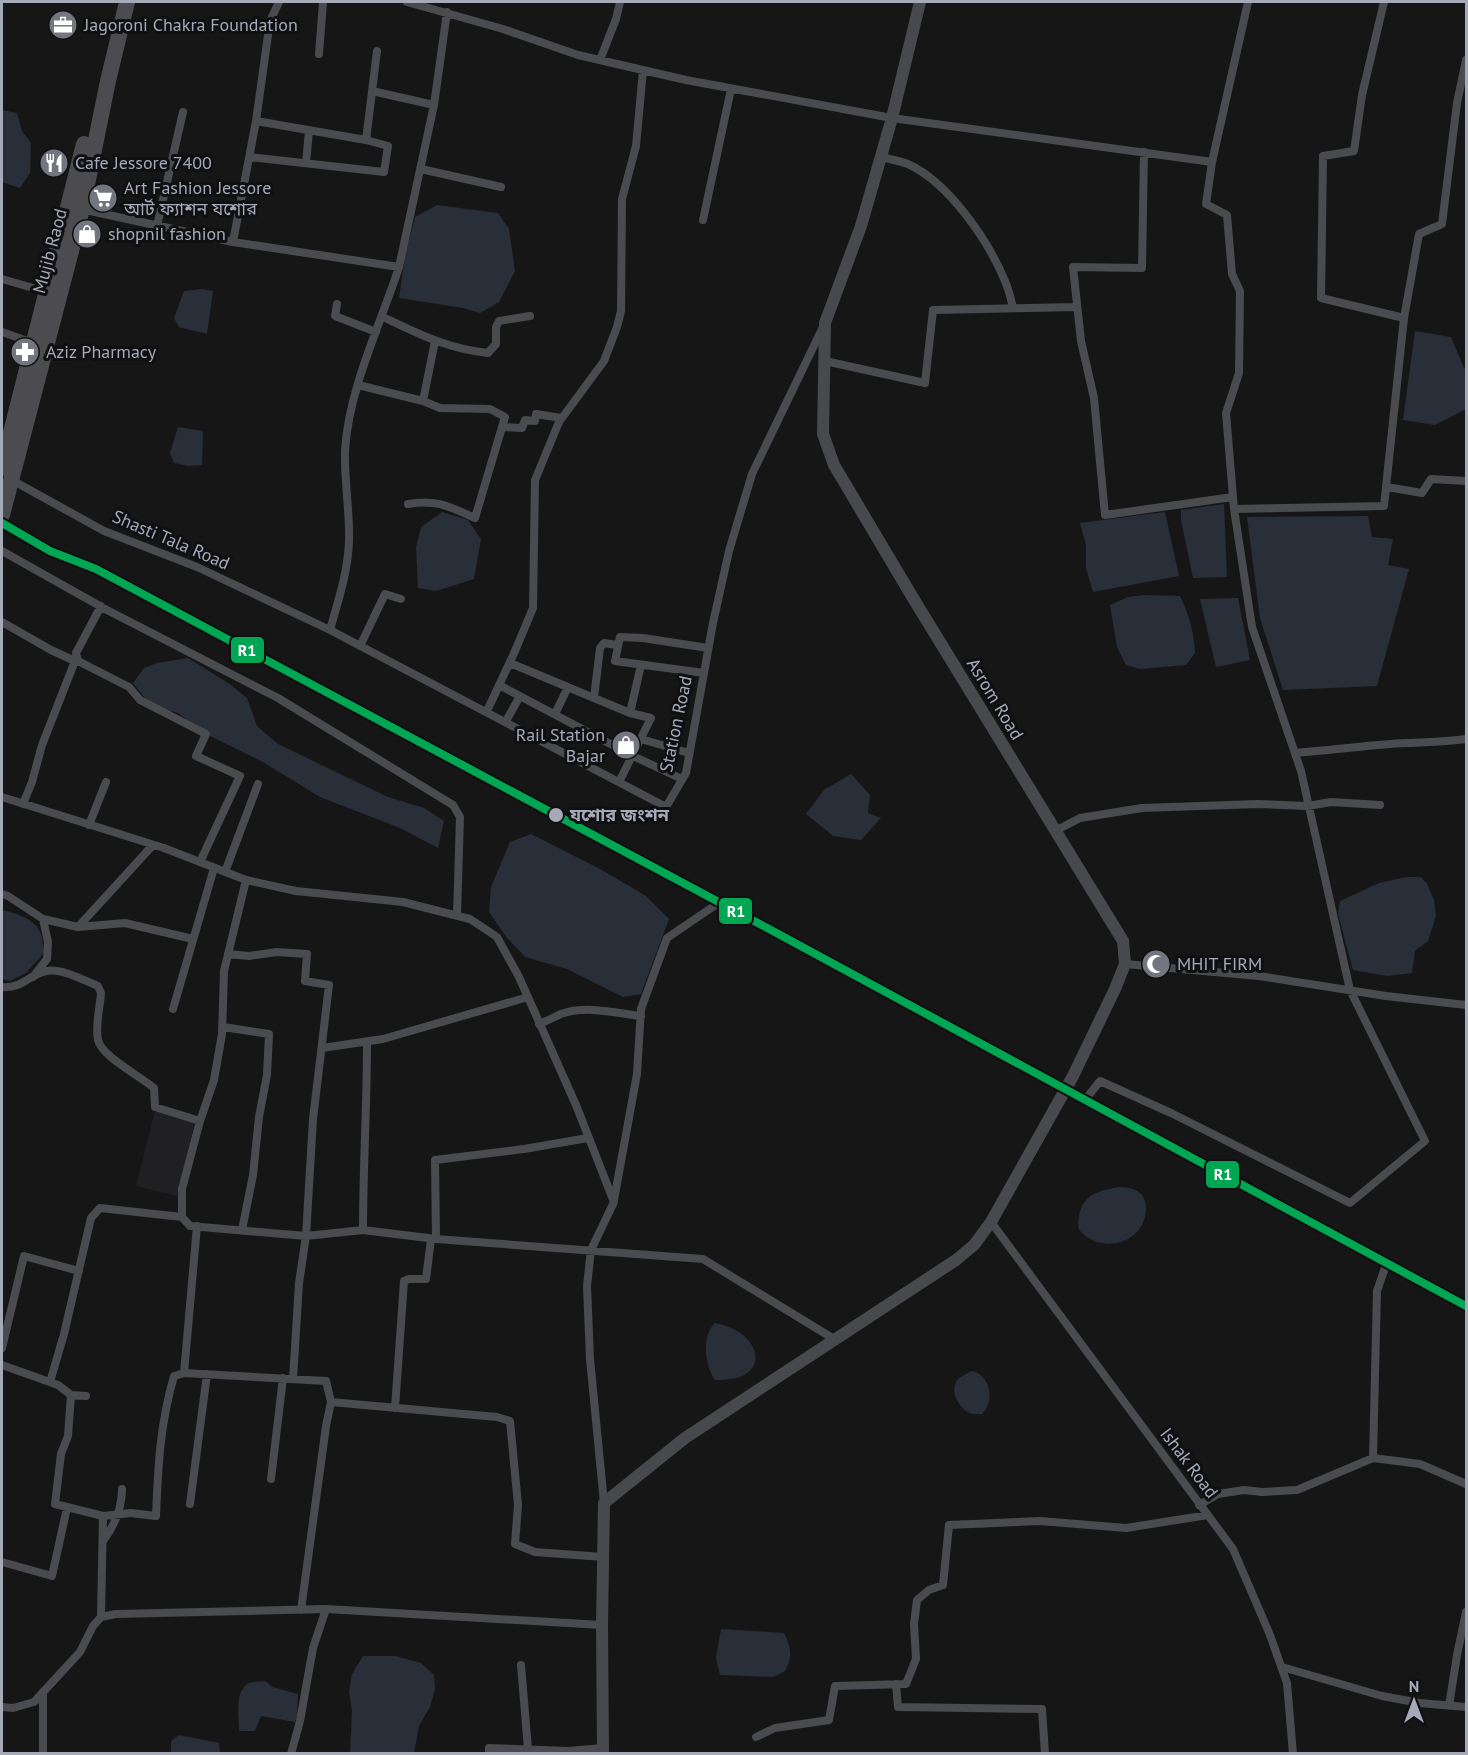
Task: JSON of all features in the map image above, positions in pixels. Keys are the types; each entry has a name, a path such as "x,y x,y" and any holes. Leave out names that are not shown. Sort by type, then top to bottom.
{"highway":[{"path":"112,44 118,2"},
{"name":"Mujib Raod","path":"3,512 5,474 76,207 112,44 127,2"},
{"path":"39,345 47,292 76,207"}],"street":[{"path":"233,242 250,157 270,21 279,2"},
{"path":"319,54 323,2"},
{"path":"407,2 447,12 578,55 731,89 892,118 1212,162"},
{"path":"600,60 620,2"},
{"path":"825,323 861,226 892,118 920,2"},
{"path":"1089,1095 1100,1081 1171,1113 1350,1203 1425,1141 1350,990 1295,753 1252,627 1234,509 1226,413 1239,373 1240,291 1232,274 1227,215 1206,204 1212,162 1248,2"},
{"path":"1384,2 1362,94 1354,151 1323,156 1321,298 1404,318"},
{"path":"330,630 347,571 349,539 345,450 358,385 399,267 434,105 447,12"},
{"path":"366,140 377,51"},
{"path":"1234,509 1384,506 1404,318 1419,234 1442,224 1457,103 1467,60"},
{"path":"487,711 533,608 536,480 561,418 604,361 621,311 622,200 636,146 643,70"},
{"path":"703,220 731,89"},
{"path":"372,91 434,105"},
{"path":"157,226 183,112"},
{"path":"250,157 384,172 388,146 366,140 256,121"},
{"path":"306,163 309,131"},
{"path":"1144,152 1142,268 1073,267 1081,341 1094,398 1105,515 1233,497"},
{"path":"881,157 908,164 941,186 992,254 1006,282 1013,308"},
{"path":"421,170 501,187"},
{"path":"76,207 233,242 399,267"},
{"path":"2,279 47,292"},
{"path":"337,304 335,316 376,332"},
{"path":"825,361 925,383 933,310 1076,307"},
{"path":"382,317 435,341 463,350 488,353 496,344 495,327 499,321 530,316"},
{"name":"Asrom Road","path":"825,323 823,434 834,465 1123,941 1125,964"},
{"name":"Station Road","path":"330,630 666,807 686,773 708,648 729,550 752,474 825,323"},
{"path":"2,332 39,345"},
{"path":"423,401 435,341"},
{"path":"358,385 423,401 440,408 490,410 505,417 476,518 447,506 427,501 408,504"},
{"path":"502,427 522,428 525,420 535,421 536,414 561,418"},
{"name":"Shasti Tala Road","path":"5,474 104,531 197,567 330,630"},
{"path":"1387,486 1422,493 1431,479 1467,482"},
{"path":"2,551 101,606 278,698 453,806 460,817 458,916"},
{"path":"360,646 386,594 401,599"},
{"path":"101,606 76,653 78,661 129,687 140,700 206,734 196,756 240,776 200,862"},
{"path":"2,621 51,650 75,661 42,745 32,782 23,804"},
{"path":"704,673 615,661 617,645 620,637 708,648"},
{"path":"594,698 600,648 604,643 617,645"},
{"path":"510,663 630,713 651,718 619,782"},
{"path":"630,713 641,665"},
{"path":"499,684 633,756 682,779"},
{"path":"555,714 568,687"},
{"path":"506,722 520,696"},
{"path":"641,739 689,753"},
{"path":"1295,753 1467,739"},
{"path":"89,825 106,782"},
{"path":"225,872 258,784"},
{"path":"2,797 153,845 246,880 296,891 403,902 470,919 497,937 519,977 614,1202"},
{"path":"1055,831 1080,818 1142,808 1258,804 1308,806 1331,802 1380,805"},
{"path":"78,927 153,845"},
{"path":"173,1009 214,868"},
{"path":"246,880 224,971 223,1027 214,1080 200,1121 182,1189 182,1217 190,1226 306,1236 363,1230 433,1239 703,1258 834,1339"},
{"path":"2,894 43,920 78,927 125,923 193,939"},
{"path":"489,1754 489,1748 603,1751 604,1503 590,1359 587,1286 591,1250 614,1202 637,1074 641,1008 667,938 720,902"},
{"path":"32,978 47,959 48,942 43,920"},
{"path":"228,954 249,956 277,952 307,954 305,981 329,985 313,1119 306,1236 299,1283 293,1379"},
{"path":"604,1503 685,1438 956,1260 974,1245 991,1222 1069,1082 1125,964 1259,976 1467,1005"},
{"path":"2,987 13,988 46,971 62,972 98,986 101,993 98,1042 108,1056 140,1076 154,1088 155,1107 200,1121"},
{"path":"322,1048 367,1043 528,997"},
{"path":"540,1024 562,1014 589,1010 641,1017"},
{"path":"223,1027 269,1034 267,1075 259,1117 253,1175 242,1230"},
{"path":"363,1230 363,1144 367,1090 367,1043"},
{"path":"395,1408 404,1281 426,1279 433,1239 435,1160 588,1138"},
{"path":"50,1382 91,1218 100,1208 182,1217"},
{"name":"Ishak Road","path":"991,1222 1233,1549 1287,1683 1293,1754"},
{"path":"184,1373 197,1226"},
{"path":"2,1348 24,1256 79,1271"},
{"path":"1373,1458 1377,1291 1387,1262"},
{"path":"2,1365 68,1390 71,1395 68,1436 61,1454 55,1504 103,1516 131,1513 156,1516 161,1430 174,1376 184,1373 326,1381 331,1402 301,1610"},
{"path":"190,1504 207,1374"},
{"path":"271,1479 283,1378"},
{"path":"71,1395 86,1396"},
{"path":"331,1402 497,1417 510,1421 518,1505 515,1544 535,1552 603,1557"},
{"path":"1199,1505 1218,1494 1235,1491 1297,1490 1373,1458 1420,1464 1467,1484"},
{"path":"103,1541 113,1528 122,1503 122,1489"},
{"path":"2,1562 51,1576 67,1508"},
{"path":"756,1737 775,1728 829,1720 835,1686 906,1684 916,1659 914,1623 917,1600 929,1590 943,1585 949,1525 1040,1521 1126,1528 1208,1515"},
{"path":"101,1617 103,1516"},
{"path":"291,1754 300,1721 313,1648 326,1609"},
{"path":"2,1707 13,1708 34,1702 80,1653 93,1626 101,1617 116,1614 326,1609 602,1625"},
{"path":"1449,1706 1467,1612"},
{"path":"520,1665 528,1749"},
{"path":"1282,1667 1382,1696 1420,1703 1467,1707"},
{"path":"896,1684 898,1707 1042,1709 1045,1754"},
{"path":"43,1692 43,1754"}],"shaded area":[{"path":"2,110 17,113 22,131 31,143 30,173 20,188 2,182"},
{"path":"437,205 498,213 509,229 515,271 499,302 480,313 463,308 399,298 405,256 415,217"},
{"path":"202,289 213,291 207,334 179,327 174,318 184,291"},
{"path":"1415,331 1451,337 1466,369 1466,409 1435,425 1403,420"},
{"path":"178,427 203,431 202,465 188,466 174,463 170,453"},
{"path":"1224,504 1227,577 1193,578 1181,510"},
{"path":"442,512 468,520 481,539 474,579 436,591 418,588 416,547 421,527"},
{"path":"1165,512 1179,576 1093,592 1086,568 1086,545 1080,523"},
{"path":"1368,516 1372,537 1393,539 1388,565 1409,569 1377,686 1283,690 1260,618 1247,517"},
{"path":"1180,596 1190,624 1195,653 1186,665 1140,669 1126,665 1117,647 1110,605 1128,597"},
{"path":"1238,598 1250,660 1216,667 1200,599"},
{"path":"188,658 247,698 257,726 278,744 388,797 424,808 444,821 438,848 400,828 320,797 263,762 204,733 178,713 150,704 133,683 144,668 157,663"},
{"path":"851,774 870,795 868,813 881,818 861,840 833,836 806,814 824,790"},
{"path":"531,834 602,870 646,896 669,919 641,994 623,997 567,969 525,957 507,938 489,912 491,887 510,842"},
{"path":"1406,877 1421,877 1427,884 1434,900 1436,916 1428,941 1415,951 1412,973 1387,976 1353,970 1338,914 1340,901 1379,883"},
{"path":"2,910 19,915 35,924 42,936 44,953 26,973 10,981 2,979"},
{"path":"155,1111 195,1121 177,1196 136,1186"},
{"path":"1120,1187 1136,1190 1145,1200 1146,1211 1138,1231 1130,1238 1111,1244 1101,1243 1082,1233 1078,1223 1079,1216 1088,1198 1099,1192"},
{"path":"715,1323 731,1328 744,1336 752,1346 756,1356 754,1365 747,1373 734,1378 715,1380 707,1359 706,1343"},
{"path":"972,1371 983,1378 989,1390 989,1403 982,1414 968,1412 956,1397 956,1382"},
{"path":"721,1629 784,1633 790,1652 785,1671 774,1677 720,1675 716,1658"},
{"path":"363,1656 395,1656 421,1663 434,1675 435,1689 430,1707 419,1726 414,1753 350,1753 352,1711 349,1691 352,1674"},
{"path":"265,1681 272,1687 298,1694 295,1722 261,1716 255,1731 239,1731 238,1704 241,1691 249,1683"},
{"path":"179,1735 219,1743 220,1753 171,1753 171,1741"}],"transit line":[{"name":"R1","path":"2,523 50,551 96,569 771,930 1466,1306"}],"place":[{"name":"Jagoroni Chakra Foundation","path":"63,25"},
{"name":"Cafe Jessore 7400","path":"54,163"},
{"name":"Art Fashion Jessore আর্ট ফ্যাশন যশোর","path":"103,198"},
{"name":"shopnil fashion","path":"87,234"},
{"name":"Aziz Pharmacy","path":"25,352"},
{"name":"Rail Station Bajar","path":"626,745"},
{"name":"যশোর জংশন","path":"556,815"},
{"name":"MHIT FIRM","path":"1156,964"}]}
